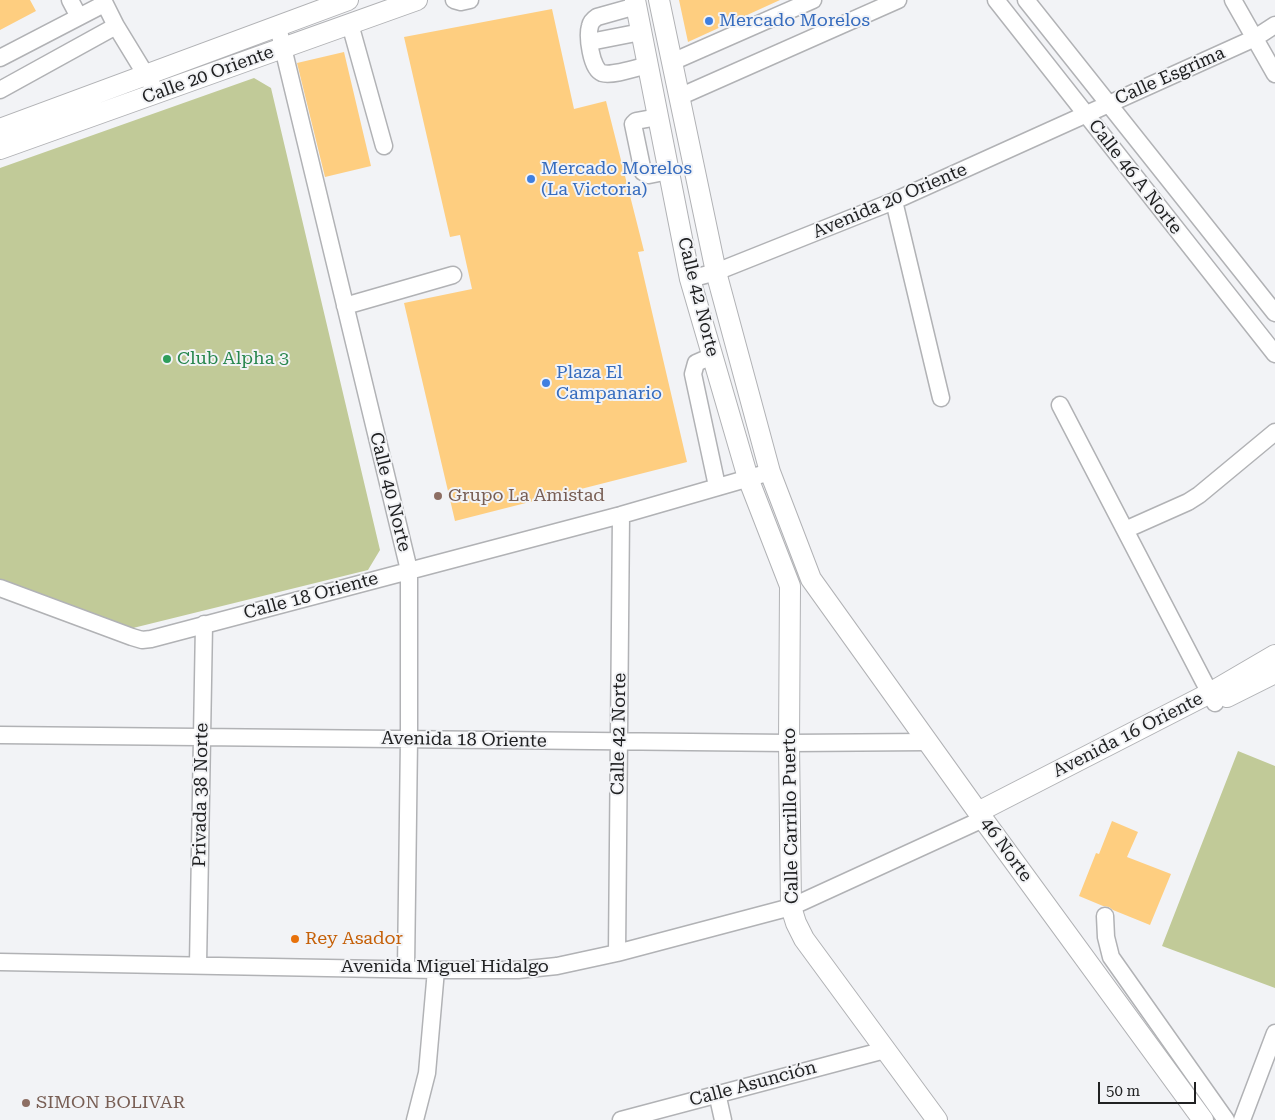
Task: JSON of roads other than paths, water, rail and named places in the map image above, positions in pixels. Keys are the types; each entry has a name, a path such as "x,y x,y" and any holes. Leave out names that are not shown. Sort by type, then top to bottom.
{"main road":[{"name":"Calle 20 Oriente","path":"0,129 348,0"},
{"name":"Calle 20 Oriente","path":"0,149 417,0"},
{"name":"Calle 42 Norte","path":"659,0 716,272 770,472 812,579"},
{"name":"Calle 42 Norte","path":"635,3 690,279 748,478 790,586"},
{"path":"790,586 812,579"},
{"name":"46 Norte","path":"812,579 1203,1120"},
{"name":"Calle Carrillo Puerto","path":"790,586 791,907 804,939 936,1120"},
{"name":"Avenida 16 Oriente","path":"981,815 1212,698 1275,655"},
{"name":"Avenida 16 Oriente","path":"1212,698 1273,678"}],"street":[{"path":"70,0 79,17"},
{"path":"454,0 461,2 470,0"},
{"path":"672,62 813,0"},
{"path":"680,97 898,0"},
{"name":"Calle 46 A Norte","path":"996,0 1275,354"},
{"name":"Calle 46 A Norte","path":"1026,0 1275,313"},
{"path":"1233,0 1275,74"},
{"path":"0,58 104,2 116,26 158,94"},
{"path":"635,3 597,17 592,21 589,28 593,64 596,70 609,74 648,65"},
{"path":"350,24 384,146"},
{"name":"Calle Esgrima","path":"1086,115 1255,38 1275,25"},
{"path":"0,90 116,26"},
{"name":"Calle 40 Norte","path":"278,27 409,570 410,739 406,969"},
{"path":"590,42 641,32"},
{"name":"Avenida 20 Oriente","path":"690,279 716,272 894,201 1086,115"},
{"path":"894,201 942,398"},
{"path":"345,306 453,275"},
{"path":"712,356 696,363 693,368 693,374 717,486"},
{"path":"1060,405 1212,698"},
{"path":"1125,530 1188,502 1275,432"},
{"name":"Calle 18 Oriente","path":"0,588 142,640 151,639 621,515 770,472"},
{"name":"Calle 42 Norte","path":"617,953 621,515"},
{"name":"Privada 38 Norte","path":"198,965 204,624"},
{"name":"Avenida 18 Oriente","path":"0,736 790,743 929,742"},
{"name":"Avenida Miguel Hidalgo","path":"0,962 436,970 539,969 617,953 791,907 981,815"},
{"path":"1105,916 1106,937 1111,957 1226,1120"},
{"path":"415,1120 427,1073 436,970"},
{"path":"1245,1118 1275,1033"},
{"name":"Calle Asunción","path":"621,1120 885,1050"},
{"path":"717,1093 723,1120"}],"place":[{"name":"Mercado Morelos","path":"709,21"},
{"name":"Mercado Morelos (La Victoria)","path":"531,179"},
{"name":"Club Alpha 3","path":"167,359"},
{"name":"Plaza El Campanario","path":"546,383"},
{"name":"Grupo La Amistad","path":"438,496"},
{"name":"Rey Asador","path":"295,939"},
{"name":"SIMON BOLIVAR","path":"26,1103"}]}
